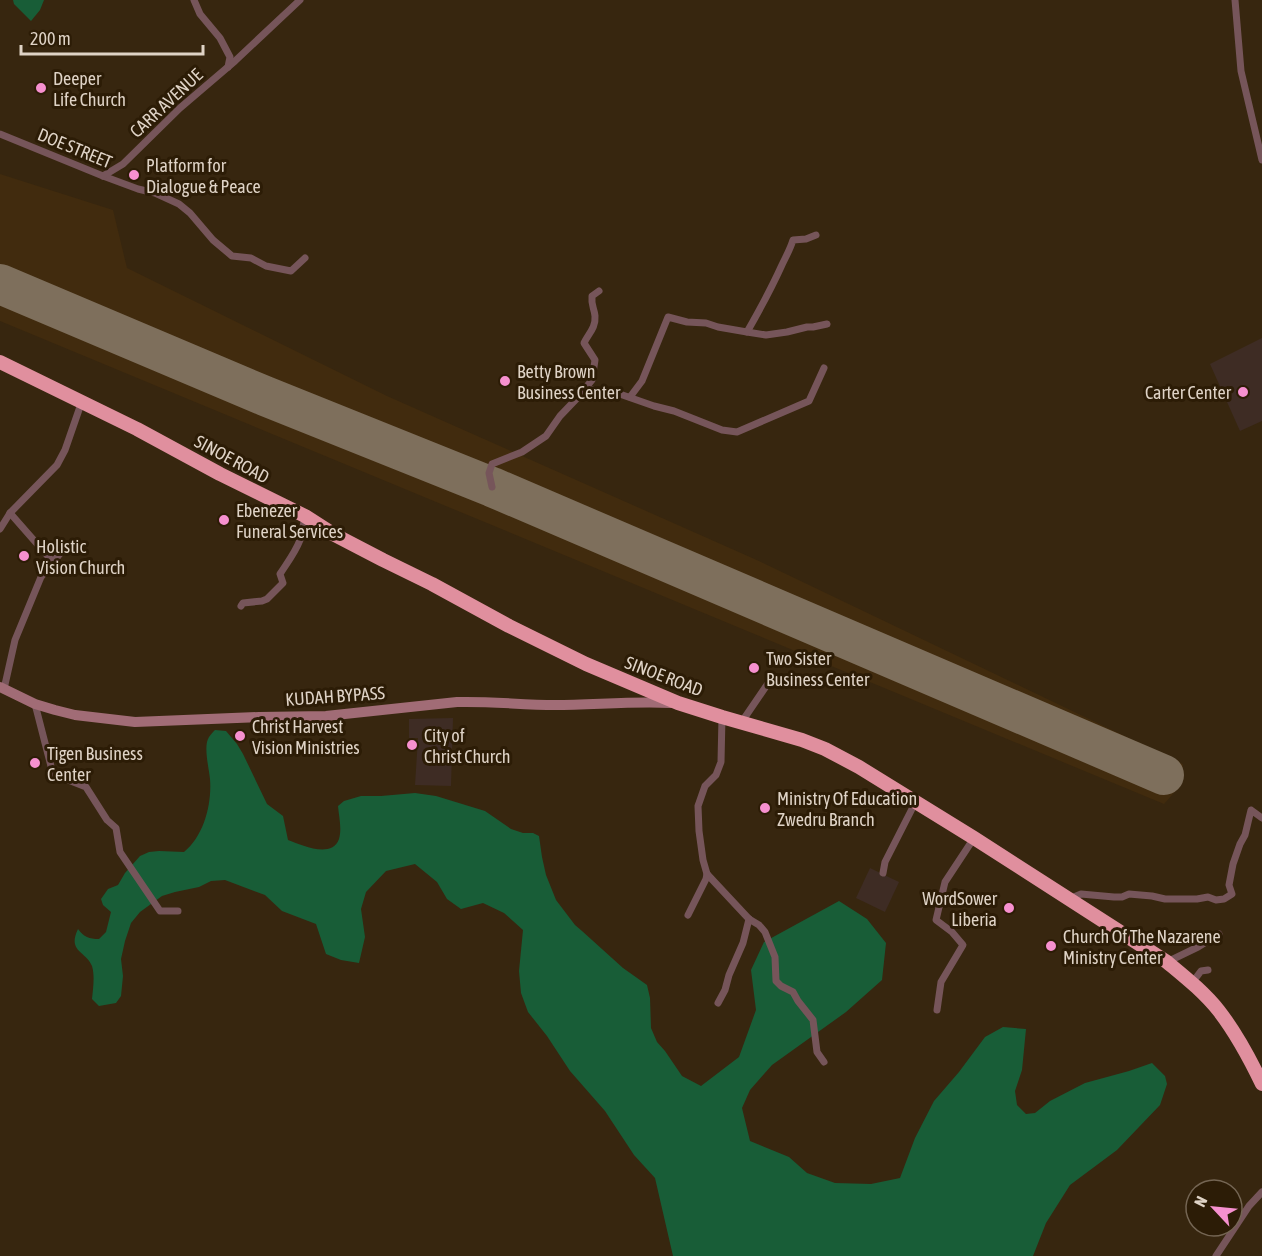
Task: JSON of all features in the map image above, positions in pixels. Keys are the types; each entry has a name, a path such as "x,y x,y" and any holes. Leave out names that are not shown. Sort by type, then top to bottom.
{"highway":[{"name":"SINOE ROAD","path":"0,362 176,449 509,626 610,675 678,703 802,740 860,767 1167,962 1192,982 1219,1011 1243,1047 1262,1084"}],"street":[{"path":"194,0 200,14 220,38 230,57 228,67"},
{"name":"CARR AVENUE","path":"103,176 123,164 180,108 300,0"},
{"path":"1235,0 1241,71 1262,160"},
{"name":"DOE STREET","path":"0,134 179,204 190,213 213,240 232,256 251,258 266,266 291,271 305,258"},
{"path":"747,332 765,301 793,240 816,235"},
{"path":"492,487 489,473 492,464 522,452 546,436 560,416 592,380 595,360 584,343 593,329 595,316 591,304 592,296 598,291"},
{"path":"630,397 642,381 668,317 766,335 827,324"},
{"path":"583,392 592,390 615,392 674,411 722,430 737,432 809,401 824,368"},
{"path":"0,529 10,513 57,465 65,450 82,401"},
{"path":"10,513 53,562"},
{"path":"241,606 243,603 257,602 267,598 283,583 280,574 290,561 301,539 304,516"},
{"path":"2,688 15,640 41,577 66,545"},
{"path":"741,723 773,676"},
{"name":"KUDAH BYPASS","path":"2,688 35,705 75,715 135,722 326,716 479,701 552,705 678,703"},
{"path":"35,705 53,774 86,787 107,820 116,828 120,852 160,911 178,911"},
{"path":"722,717 721,762 716,775 705,786 698,807 699,831 707,874 749,919 759,924 770,940 776,957 776,981 794,992 801,1005 811,1016 817,1052 824,1062"},
{"path":"883,873 885,862 915,803"},
{"path":"1069,899 1081,894 1122,897 1129,894 1165,899 1208,897 1216,900 1224,899 1232,894 1229,885 1233,864 1245,835 1251,810 1262,818"},
{"path":"937,1010 941,982 963,945 952,932 936,920 945,882 974,838"},
{"path":"688,915 707,874"},
{"path":"718,1003 743,943 749,919"},
{"path":"1167,962 1219,934"},
{"path":"1192,982 1201,971 1208,970"},
{"path":"1216,1256 1249,1206 1262,1192"}],"shaded area":[{"path":"0,174 113,210 127,268 387,396 759,561 1183,764 1181,785 1164,804 0,321"},
{"name":"Carter Center","path":"1262,338 1262,421 1240,431 1210,364"},
{"path":"453,718 451,786 415,785 418,738 409,738 409,719"},
{"path":"870,868 899,882 885,912 856,898"}],"green space":[{"path":"13,0 44,0 40,10 31,21 14,4"},
{"path":"215,730 226,731 237,744 267,804 283,816 288,840 300,845 323,849 335,845 340,831 338,806 344,801 361,796 415,793 436,796 485,811 511,829 539,836 546,875 556,900 575,925 623,968 647,985 651,1028 657,1042 682,1076 701,1086 739,1057 756,1010 751,970 764,942 839,901 867,919 886,943 882,980 846,1012 772,1065 750,1090 742,1108 750,1141 789,1157 807,1173 835,1183 871,1184 900,1178 915,1138 934,1101 985,1037 1003,1027 1026,1029 1022,1070 1015,1091 1017,1105 1026,1114 1035,1113 1050,1101 1085,1083 1152,1063 1165,1076 1167,1084 1160,1105 1117,1150 1070,1185 1046,1223 1033,1256 673,1256 655,1178 634,1155 605,1111 570,1071 528,1012 521,993 519,971 523,930 504,913 483,903 461,909 447,899 437,882 415,864 386,871 366,892 361,909 365,937 359,963 341,960 326,954 316,924 282,911 265,895 225,880 211,881 199,887 162,896 140,912 131,923 125,941 121,959 123,976 121,996 116,1003 99,1006 92,999 93,970 89,961 76,947 75,937 78,929 87,937 99,939 106,932 111,912 103,905 101,899 108,889 118,885 140,856 159,851 184,852 197,837 202,828 210,799 206,746"}],"runway":[{"path":"0,284 265,396 492,487 1164,775"}],"place":[{"name":"Deeper Life Church","path":"41,88"},
{"name":"Platform for Dialogue & Peace","path":"134,175"},
{"name":"Betty Brown Business Center","path":"505,381"},
{"name":"Carter Center","path":"1243,392"},
{"name":"Ebenezer Funeral Services","path":"224,520"},
{"name":"Holistic Vision Church","path":"24,556"},
{"name":"Two Sister Business Center","path":"754,668"},
{"name":"Christ Harvest Vision Ministries","path":"240,736"},
{"name":"City of Christ Church","path":"412,745"},
{"name":"Tigen Business Center","path":"35,763"},
{"name":"Ministry Of Education Zwedru Branch","path":"765,808"},
{"name":"WordSower Liberia","path":"1009,908"},
{"name":"Church Of The Nazarene Ministry Center","path":"1051,946"}]}
